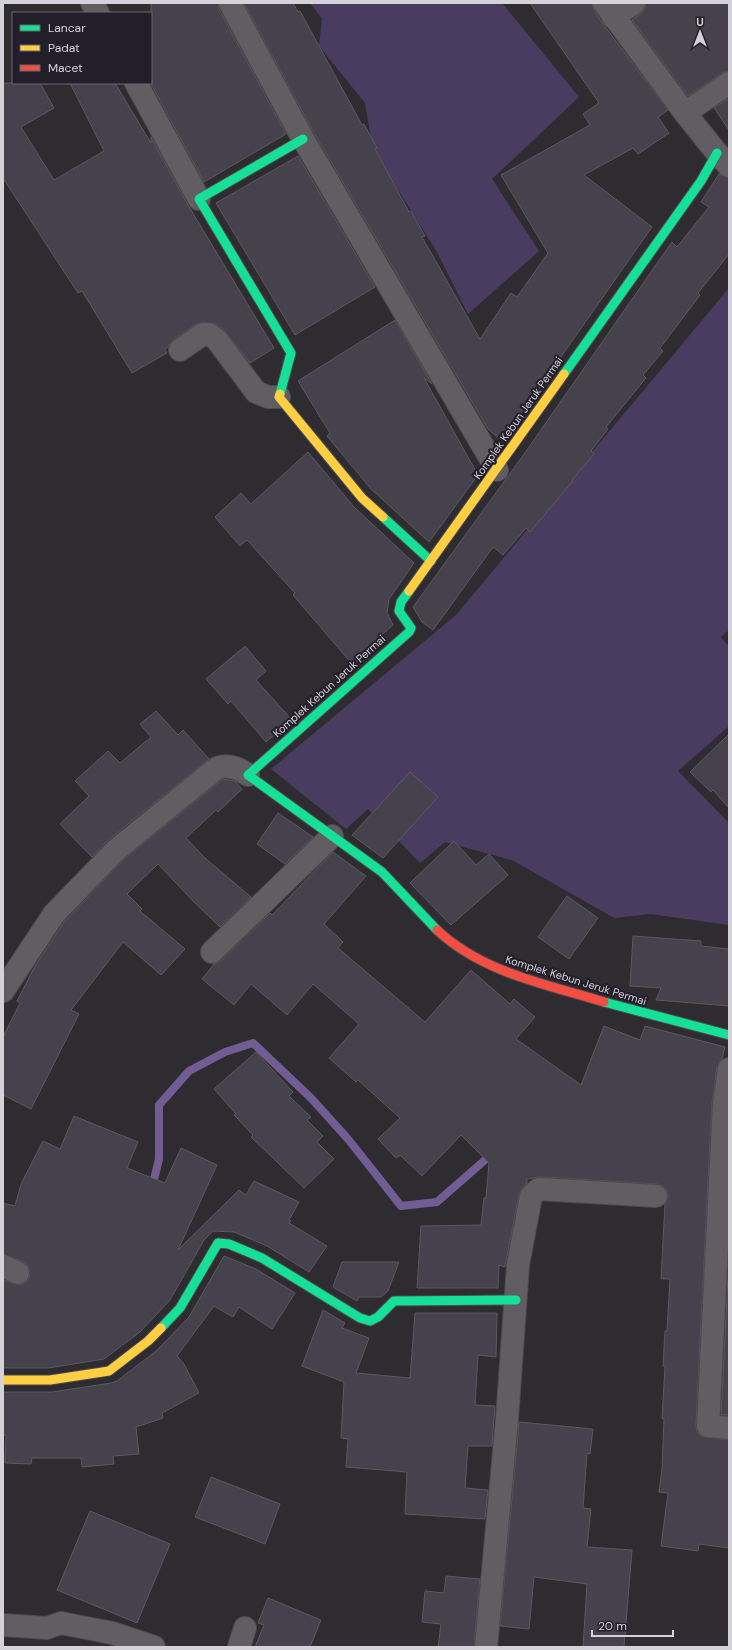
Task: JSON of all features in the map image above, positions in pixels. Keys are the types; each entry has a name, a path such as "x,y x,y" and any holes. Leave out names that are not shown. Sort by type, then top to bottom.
{"street":[{"path":"92,3 97,12"},
{"path":"230,3 303,139 498,470"},
{"path":"634,3 609,10 685,113 723,160"},
{"path":"685,113 729,83"},
{"path":"137,84 199,199 291,353 279,397"},
{"path":"199,199 303,139"},
{"name":"Komplek Kebun Jeruk Permai","path":"723,160 708,171 639,266 498,470 400,602 399,611 409,623 411,628 409,632 248,775 382,872 438,931 471,956 502,971 622,1007 729,1035"},
{"path":"180,350 204,334 209,334 218,340 256,392 268,397 279,397"},
{"path":"279,397 362,498 431,561"},
{"path":"3,991 54,914 116,850 218,768 230,766 241,770 248,775"},
{"path":"212,952 332,836"},
{"path":"729,1069 724,1104 708,1426 729,1428"},
{"path":"486,1647 507,1419 518,1265 531,1196 539,1189 656,1196"},
{"path":"3,1380 50,1380 109,1370 148,1341 180,1308 218,1243 229,1244 262,1258 360,1318 370,1321 378,1317 394,1301 516,1300"},
{"path":"3,1625 48,1628 61,1623 112,1633 154,1647"}],"shaded area":[{"path":"310,3 502,3 579,97 492,179 539,251 468,314 437,252 373,150 365,103 319,46 322,19"},
{"path":"729,288 729,630 721,637 729,647 729,726 678,771 729,823 729,925 651,914 614,918 512,860 445,842 420,863 368,809 346,829 271,769 456,615"}],"building":[{"path":"151,3 218,3 219,9 286,134 204,182 151,84"},
{"path":"244,3 293,3 298,12 300,11 362,125 364,124 377,148 375,149 409,212 411,211 425,236 422,237 480,339 511,293 517,297 548,253 501,175 590,125 583,114 599,103 530,3 592,3 594,10 603,24 668,110 658,117 669,133 638,154 633,148 584,175 652,227 502,441 488,429 314,133"},
{"path":"646,3 729,3 729,71 722,73 688,96 632,20 645,9"},
{"path":"3,83 41,84 54,108 21,127 54,180 104,151 70,84 116,84 151,143 151,137 188,205 274,348 250,363 224,330 216,324 203,322 196,324 173,340 165,350 167,353 132,373 82,291 78,293 3,178"},
{"path":"729,98 729,130 714,108"},
{"path":"298,156 375,287 295,335 216,203"},
{"path":"719,174 729,178 729,254 698,293 700,295 660,348 663,351 643,375 646,378 606,427 608,429 591,451 594,454 572,480 573,481 530,532 526,528 503,555 493,547 433,630 422,622 413,607 522,457 672,242 677,247 709,207 701,202"},
{"path":"395,320 432,384 424,378 478,475 429,542 371,489 327,436 330,433 298,381"},
{"path":"308,452 354,507 414,563 389,599 387,613 393,625 378,638 380,641 353,665 293,595 295,593 247,540 240,546 215,517 241,493 251,504"},
{"path":"245,646 266,671 256,680 292,720 266,742 231,701 228,704 206,679"},
{"path":"156,711 178,735 183,730 209,759 108,840 92,857 60,824 89,796 75,781 108,751 120,763 151,737 140,724"},
{"path":"729,734 729,808 713,790 711,792 690,772"},
{"path":"410,772 438,797 383,858 352,835"},
{"path":"223,779 235,781 242,789 218,812 216,810 186,838 205,858 251,897 220,927 158,864 127,894 142,909 140,911 185,949 161,975 123,942 71,1010 79,1014 31,1109 3,1095 3,1037 20,1003 17,1001 35,966 64,922 124,859"},
{"path":"278,813 313,837 285,864 257,844"},
{"path":"454,841 476,865 489,854 508,875 451,925 410,883"},
{"path":"333,852 366,876 324,924 343,942 338,948 425,1022 471,970 510,1004 514,999 535,1017 516,1039 581,1085 604,1026 640,1040 645,1026 725,1047 722,1059 717,1067 712,1103 696,1425 697,1432 701,1436 729,1440 729,1548 699,1544 698,1551 661,1546 668,1493 659,1492 662,1469 664,1419 662,1419 665,1366 663,1366 670,1279 661,1279 665,1204 668,1196 667,1190 663,1186 657,1184 540,1177 527,1179 527,1183 519,1194 505,1267 499,1265 498,1288 417,1288 421,1226 481,1225 484,1198 486,1198 489,1163 461,1135 422,1176 400,1155 396,1158 378,1139 400,1118 358,1080 356,1082 329,1058 359,1024 313,984 287,1015 251,984 234,1005 202,979 214,964 221,961 270,913 272,915"},
{"path":"567,896 598,918 569,959 538,937"},
{"path":"633,936 701,941 701,946 729,949 729,1006 656,1000 661,988 630,986"},
{"path":"256,1052 293,1092 289,1096 311,1117 307,1120 323,1136 317,1142 334,1159 304,1188 251,1137 253,1135 234,1115 236,1114 214,1089"},
{"path":"74,1116 138,1142 127,1168 165,1183 181,1148 217,1165 178,1250 239,1190 246,1195 254,1181 299,1202 289,1220 291,1221 289,1223 327,1246 309,1272 267,1246 234,1232 213,1231 204,1240 170,1300 140,1332 104,1359 49,1368 3,1368 3,1280 19,1285 25,1283 29,1279 30,1272 28,1266 24,1262 3,1254 3,1203 15,1206 21,1184 43,1141 60,1149"},
{"path":"729,1255 729,1415 721,1415"},
{"path":"224,1256 256,1269 295,1293 272,1329 239,1307 233,1317 214,1306 177,1356 184,1364 199,1393 162,1413 163,1418 136,1427 139,1454 113,1456 114,1464 82,1467 81,1458 32,1458 31,1464 5,1463 6,1435 3,1435 3,1392 52,1392 117,1381 156,1351 189,1317"},
{"path":"342,1262 399,1262 388,1291 381,1297 359,1297 357,1301 333,1287"},
{"path":"323,1310 345,1323 342,1328 369,1338 356,1373 410,1378 415,1313 497,1313 496,1357 478,1355 475,1405 495,1406 492,1446 468,1446 465,1488 488,1490 485,1519 405,1514 407,1472 346,1467 348,1439 341,1438 344,1382 302,1366"},
{"path":"519,1422 593,1429 590,1454 587,1453 583,1508 591,1509 587,1547 632,1550 624,1647 583,1647 587,1584 534,1577 529,1629 500,1626"},
{"path":"211,1477 280,1504 265,1544 195,1517"},
{"path":"90,1511 170,1544 137,1623 57,1590"},
{"path":"446,1576 480,1579 474,1647 438,1647 441,1624 422,1622 425,1591 444,1593"},
{"path":"268,1598 321,1620 310,1647 255,1647 264,1625 258,1623"}],"waterway":[{"path":"152,1188 159,1159 159,1105 189,1071 225,1052 253,1043 311,1098 348,1139 401,1206 437,1202 493,1153"}],"traffic: fast":[{"path":"280,394 291,353 199,199 303,139"},
{"path":"564,374 701,181 717,153"},
{"path":"383,517 431,561"},
{"path":"409,591 401,602 399,611 411,628 409,632 248,775 382,872 437,930"},
{"path":"604,1002 729,1035"},
{"path":"161,1328 180,1308 218,1243 229,1244 262,1258 360,1318 370,1321 378,1317 394,1301 516,1300"}],"traffic: slow":[{"path":"409,591 564,374"},
{"path":"280,394 279,397 362,498 383,517"},
{"path":"3,1380 50,1380 109,1371 148,1341 161,1328"}],"traffic: jam":[{"path":"437,930 455,945 474,957 495,967 538,983 604,1002"}]}
